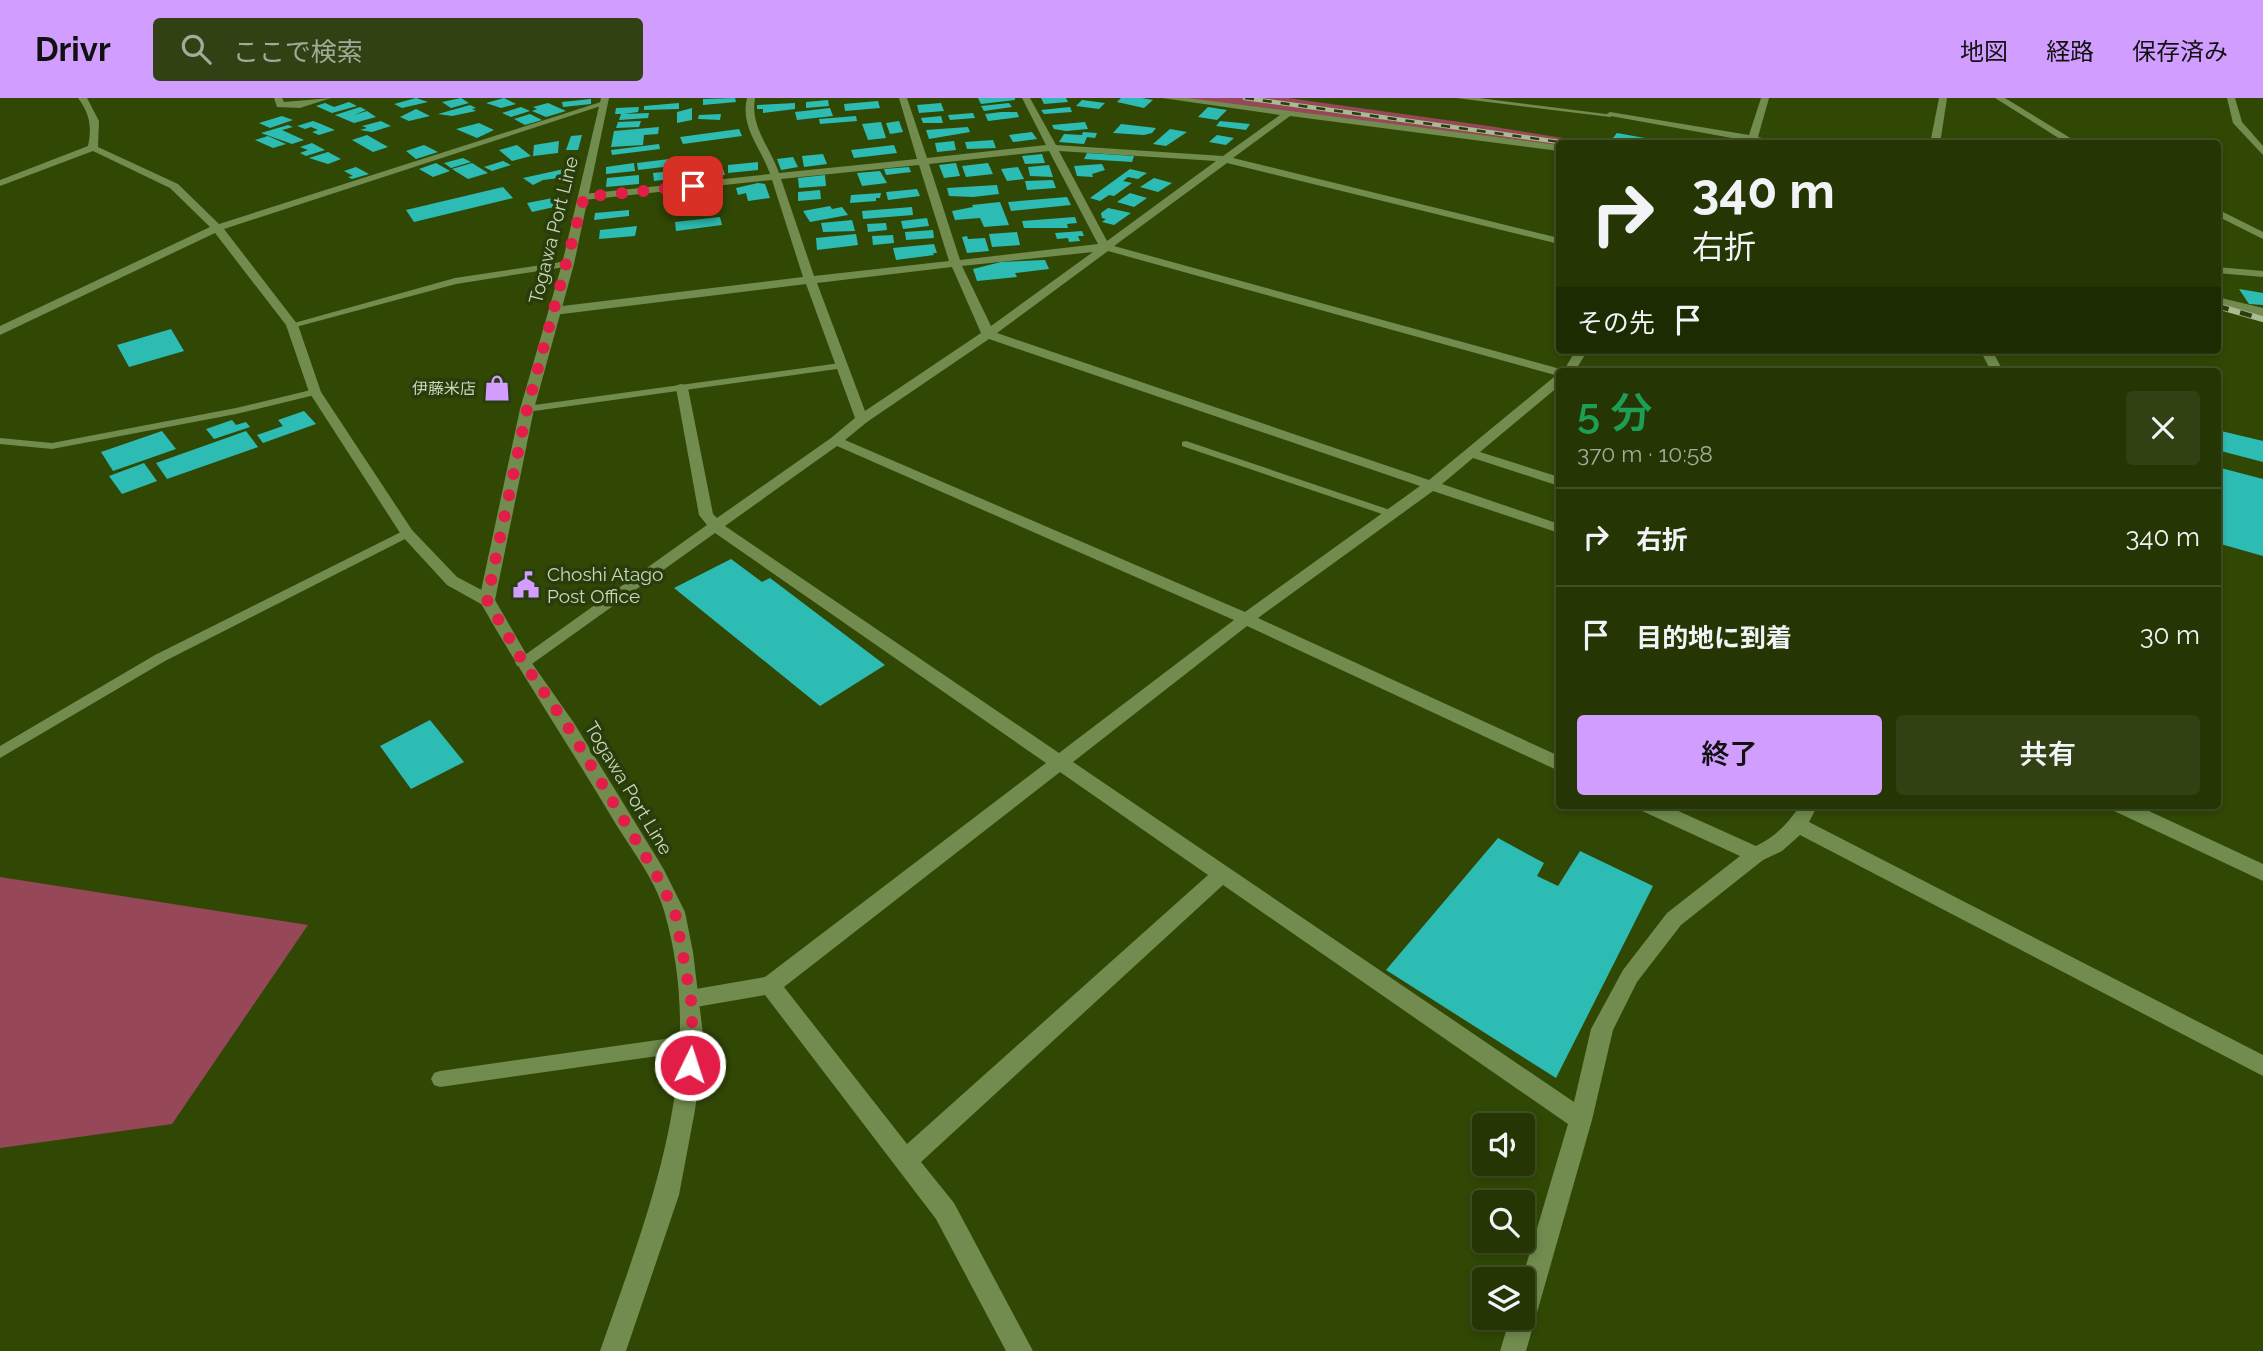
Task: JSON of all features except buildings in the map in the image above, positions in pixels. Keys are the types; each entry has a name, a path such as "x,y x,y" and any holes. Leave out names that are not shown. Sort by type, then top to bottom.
{"street":[{"path":"82,98 91,107 97,128 93,148"},
{"path":"278,98 280,105 300,105 327,98"},
{"path":"751,98 748,113 753,132 769,157 840,366 862,419"},
{"path":"903,98 956,265 988,334 1556,528"},
{"path":"1026,98 1050,148 1105,247"},
{"path":"1166,98 1556,148"},
{"path":"1610,115 1748,140 1765,98"},
{"path":"1936,140 1943,98"},
{"path":"1999,98 2069,140"},
{"path":"2231,98 2238,123 2263,152"},
{"path":"0,331 217,228 604,100"},
{"name":"Togawa Port Line","path":"604,100 568,264 527,409 487,600 523,662 568,727 656,874 675,912 691,999 693,1043 684,1110 667,1195 613,1351"},
{"path":"523,662 836,441 862,419 988,334 1287,114"},
{"path":"0,183 93,148 174,186 217,228 292,325 315,392 407,533 452,581 487,600"},
{"path":"584,197 1050,148 1223,159 1556,240"},
{"path":"2221,214 2263,236"},
{"path":"554,311 1105,247 1556,371"},
{"path":"2221,301 2263,312"},
{"path":"691,999 770,985 1246,620 1473,454 1556,383"},
{"path":"681,388 706,515 715,527 1581,1120"},
{"path":"836,441 1246,620 1556,763"},
{"path":"1473,454 1556,481"},
{"path":"1656,809 1756,855"},
{"path":"2127,809 2263,873"},
{"path":"1513,1351 1581,1120 1602,1029 1630,976 1674,919 1756,855 1775,846 1803,815 2263,1066"},
{"path":"906,1160 1222,874"},
{"path":"770,985 945,1211 1020,1351"}],"lane":[{"path":"1460,98 1508,101 1610,115"},
{"path":"292,325 455,281 568,264"},
{"path":"2221,270 2263,274"},
{"path":"527,409 840,366"},
{"path":"0,441 52,446 236,411 315,392"},
{"path":"1186,444 1392,514"},
{"path":"0,753 160,658 407,533"},
{"path":"440,1079 693,1043"}],"shaded area":[{"path":"1179,98 1288,98 1575,140 1556,140 1556,145"},
{"path":"0,877 308,925 172,1124 0,1148"}],"railway":[{"path":"1245,98 1556,141"},
{"path":"2221,307 2263,319"}],"place":[{"name":"伊藤米店","path":"497,388"},
{"name":"Choshi Atago Post Office","path":"526,585"}],"route":[{"path":"690,1065 693,1043 691,999 675,912 656,874 568,727 523,662 487,600 527,409 584,197 693,186"}]}
